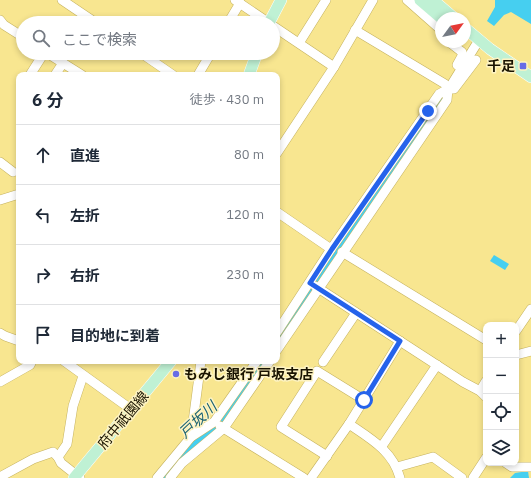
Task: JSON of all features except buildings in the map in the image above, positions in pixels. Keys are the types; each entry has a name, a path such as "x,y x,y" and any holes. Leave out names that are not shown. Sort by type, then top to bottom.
{"main road":[{"path":"273,16 281,0"},
{"path":"420,0 435,13"},
{"path":"433,0 447,12"},
{"path":"471,41 475,50 531,77"},
{"path":"471,45 475,50 531,86"},
{"path":"250,72 254,60"},
{"name":"府中祇園線","path":"77,477 169,364"}],"street":[{"path":"62,0 86,16"},
{"path":"299,43 326,0"},
{"path":"280,147 334,66 373,0"},
{"path":"408,0 435,25"},
{"path":"231,16 237,1 259,16"},
{"path":"1,26 16,34"},
{"path":"355,30 447,87"},
{"path":"280,31 334,66"},
{"path":"280,346 342,252 447,100 447,87 462,56 462,52 457,48"},
{"path":"280,328 332,249 439,94 447,87 475,50 470,48"},
{"path":"32,72 41,60"},
{"path":"58,60 76,72"},
{"path":"151,60 169,72"},
{"path":"200,72 207,60"},
{"path":"57,72 63,63"},
{"path":"0,162 13,172"},
{"path":"0,200 16,195"},
{"path":"280,214 332,249"},
{"path":"342,252 483,338"},
{"path":"310,283 356,314 483,394"},
{"path":"519,327 531,309"},
{"path":"323,362 356,314"},
{"path":"0,332 5,336 16,340"},
{"path":"311,478 349,424 400,341"},
{"path":"519,354 531,351"},
{"path":"0,382 30,364"},
{"path":"68,364 132,410"},
{"path":"166,476 191,437 201,364"},
{"path":"191,437 219,425 255,364"},
{"path":"166,476 182,463 219,425 268,364"},
{"path":"382,446 437,365"},
{"path":"327,456 281,427 317,371 364,400"},
{"path":"58,457 67,444 73,406 83,376"},
{"path":"349,424 382,446 397,467 400,478"},
{"path":"219,425 304,478"},
{"path":"0,477 33,459 53,452 61,463 77,477"},
{"path":"397,467 433,457 462,478"},
{"path":"473,478 483,463"},
{"path":"510,466 531,467"}],"water":[{"path":"495,0 531,0 531,24 511,12 504,15 494,26 487,21 495,7"},
{"path":"494,255 509,264 505,270 490,261"},
{"path":"528,471 529,478 510,478 515,473"}],"waterway":[{"name":"戸坂川","path":"280,336 382,184 421,132 440,100"},
{"name":"戸坂川","path":"164,478 182,456 224,420 261,364"}],"place":[{"name":"千足","path":"523,66"},
{"name":"もみじ銀行 戸坂支店","path":"176,374"}],"route":[{"path":"364,400 400,341 310,283 428,111"}]}
